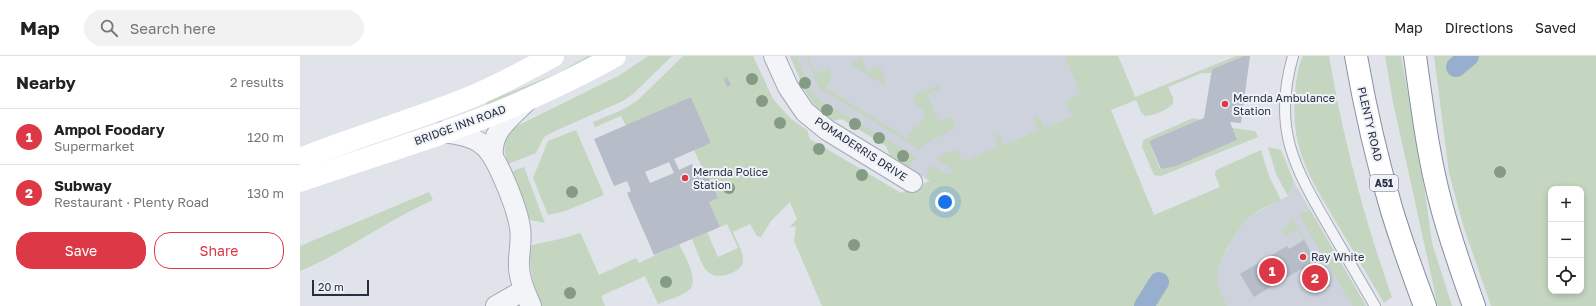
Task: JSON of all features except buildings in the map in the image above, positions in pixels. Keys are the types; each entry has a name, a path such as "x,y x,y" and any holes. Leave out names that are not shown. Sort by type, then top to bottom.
{"main road":[{"name":"BRIDGE INN ROAD","path":"300,159 466,99 496,86 554,56"},
{"name":"BRIDGE INN ROAD","path":"300,181 505,109 577,77 615,56"},
{"name":"PLENTY ROAD","path":"1356,56 1383,179 1404,248 1425,306"},
{"path":"1415,56 1427,138 1440,203 1474,306"}],"street":[{"name":"POMADERRIS DRIVE","path":"774,56 788,87 805,112 827,130 912,182"},
{"path":"493,156 493,142 498,130 531,98"},
{"path":"443,132 472,138 484,145 493,156 518,219 521,233 519,270 528,298 496,306"}],"lane":[{"path":"1293,56 1287,84 1285,122 1287,137 1293,158 1310,194 1375,306"}],"shaded area":[{"path":"790,56 1118,56 1134,94 940,187 890,156 886,146 842,119 832,121 816,108 807,94"},
{"path":"1294,182 1366,306 1176,306 1217,276 1220,261 1242,225 1254,214 1288,196"}],"green space":[{"path":"588,56 599,56 486,106 487,101 558,73"},
{"path":"648,56 672,56 633,94 623,101 544,137 536,153 508,164 505,153 505,144 508,135 515,127 620,75"},
{"path":"683,56 753,56 773,99 791,119 807,130 810,139 901,193 930,181 925,178 932,165 947,174 954,171 936,159 938,156 957,149 963,162 997,147 994,134 999,133 1004,145 1039,130 1034,119 1036,116 1040,118 1045,128 1072,117 1066,101 1081,94 1065,56 1118,56 1135,97 1236,56 1244,56 1212,69 1211,73 1202,73 1168,87 1173,98 1173,104 1160,112 1145,116 1141,112 1136,100 1111,110 1154,215 1220,187 1215,175 1216,170 1261,150 1269,176 1281,200 1260,210 1246,220 1226,250 1219,266 1218,280 1222,297 1227,306 822,306 794,241 796,226 790,227 797,219 790,202 771,221 761,237 757,236 750,224 733,232 743,257 742,265 738,269 723,276 717,276 712,275 705,269 692,239 707,232 718,257 738,248 727,224 720,227 709,202 717,198 706,171 704,172 694,150 711,143 691,97 626,126 621,116 595,127 593,122 622,110 637,101"},
{"path":"790,56 797,56 812,92 817,98 916,157 908,167 890,156 886,146 842,119 831,120 823,113 816,106 806,91"},
{"path":"806,56 808,56 816,73 829,68 832,77 826,88 907,138 915,126 918,127 926,113 917,106 913,96 938,85 940,89 927,95 939,122 952,117 955,124 954,129 927,142 920,150 819,88"},
{"path":"1303,56 1329,56 1355,178 1372,238 1392,297 1384,303 1321,197 1300,150 1294,115 1296,80"},
{"path":"1385,56 1401,56 1421,164 1432,243 1452,306 1438,306 1393,102"},
{"path":"1434,56 1596,56 1596,306 1491,306 1464,228 1449,173"},
{"path":"861,58 867,72 880,67 886,83 883,84 849,64"},
{"path":"1193,118 1201,120 1149,141 1160,169 1176,165 1237,140 1232,128 1255,131 1258,137 1161,176 1154,175 1142,147 1143,140"},
{"path":"576,130 604,195 565,211 548,215 533,178 548,141"},
{"path":"1268,147 1281,150 1294,182 1288,196 1276,174"},
{"path":"524,167 545,223 530,220 512,173 515,170"},
{"path":"429,192 433,200 399,217 334,255 300,271 300,246"},
{"path":"1310,210 1366,306 1353,306 1299,215"},
{"path":"1293,219 1310,248 1309,249 1297,229 1285,236 1282,232"},
{"path":"579,233 581,234 599,275 636,258 639,263 679,244 692,273 692,285 690,289 683,294 658,304 645,276 601,296 605,306 542,306 532,276 530,246"}],"waterway":[{"path":"1456,67 1469,56"},
{"path":"1144,306 1159,282"}],"place":[{"name":"Mernda Ambulance Station","path":"1225,104"},
{"name":"Mernda Police Station","path":"685,178"},
{"name":"Ray White","path":"1303,257"},
{"name":"Ampol Foodary","path":"1272,271"},
{"name":"Subway","path":"1315,278"}]}
